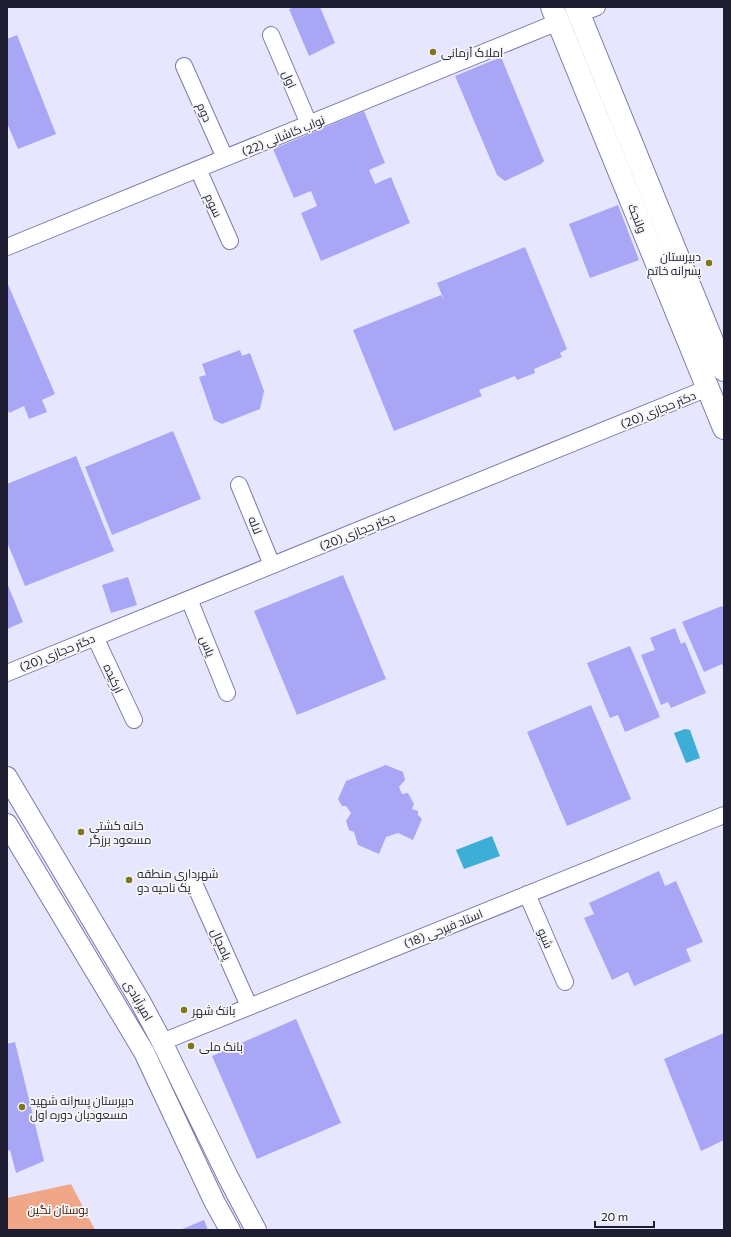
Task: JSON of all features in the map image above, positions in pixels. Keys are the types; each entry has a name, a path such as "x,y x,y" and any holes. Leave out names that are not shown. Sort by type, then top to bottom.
{"main road":[{"path":"555,15 584,9"},
{"name":"ولنجک","path":"584,9 724,370"},
{"name":"ولنجک","path":"555,15 716,385 724,428"}],"street":[{"name":"نواب کاشانی (22)","path":"7,247 308,124 555,15"},
{"name":"اول","path":"271,34 308,124"},
{"name":"دوم","path":"184,66 225,158"},
{"name":"سوم","path":"198,169 230,240"},
{"name":"دکتر حجازی (20)","path":"7,673 716,385"},
{"name":"لاله","path":"239,484 272,565"},
{"name":"یاس","path":"189,599 227,693"},
{"name":"ارکیده","path":"95,637 134,720"},
{"name":"امیرآبادی","path":"7,777 140,1001 162,1042 224,1170 256,1230"},
{"name":"استاد فیرحی (18)","path":"162,1042 724,815"},
{"name":"امیرآبادی","path":"7,824 144,1052 214,1201 230,1230"},
{"name":"پامچال","path":"194,883 249,1006"},
{"name":"شبو","path":"527,894 565,982"},
{"path":"144,1052 162,1042"}],"green space":[{"name":"بوستان نگین","path":"71,1184 95,1230 7,1230 7,1198"}],"water":[{"path":"685,729 690,730 700,758 686,763 674,733"},
{"path":"492,836 500,856 464,869 456,850"}],"building":[{"path":"296,7 320,7 335,43 309,56 289,9"},
{"path":"17,35 56,134 18,149 7,123 7,39"},
{"path":"501,57 544,161 541,164 505,181 497,175 455,76"},
{"path":"364,111 385,163 369,170 375,184 391,177 410,223 321,261 301,213 317,206 311,191 294,198 273,149"},
{"path":"618,205 639,260 590,278 569,224"},
{"path":"525,247 567,349 560,353 562,357 534,369 535,373 517,380 515,376 479,390 482,396 394,431 353,330 441,295 444,300 437,283"},
{"path":"7,282 55,394 42,400 47,412 29,419 24,406 9,413 7,408"},
{"path":"240,350 242,356 250,353 264,391 260,409 222,424 214,420 199,377 206,375 202,364"},
{"path":"173,431 201,499 112,535 85,467"},
{"path":"76,456 114,551 25,586 7,542 7,484"},
{"path":"343,575 386,679 297,715 254,611"},
{"path":"128,577 137,605 111,613 102,585"},
{"path":"7,583 23,622 7,629"},
{"path":"722,606 724,609 724,668 722,664 704,672 682,622"},
{"path":"675,628 681,644 685,642 706,693 671,708 668,702 661,705 641,655 655,650 650,638"},
{"path":"630,646 660,717 625,732 618,715 610,718 587,663"},
{"path":"591,705 631,799 567,826 527,732"},
{"path":"386,765 403,772 405,780 399,787 402,794 408,793 414,804 412,809 418,811 418,815 422,819 413,840 398,833 386,837 379,854 358,845 354,832 349,830 346,821 351,813 346,806 342,806 338,799 346,781"},
{"path":"659,871 665,886 676,881 703,942 686,949 691,961 634,986 628,972 612,980 584,918 594,914 589,903"},
{"path":"296,1019 341,1123 257,1159 212,1056"},
{"path":"724,1033 724,1140 701,1151 664,1059"},
{"path":"15,1042 44,1161 16,1173 10,1150 7,1151 7,1044"},
{"path":"204,1220 208,1230 180,1230"}],"place":[{"name":"املاک آرمانی","path":"433,52"},
{"name":"دبیرستان پسرانه خاتم","path":"709,263"},
{"name":"خانه کشتی مسعود برزگر","path":"81,832"},
{"name":"شهرداری منطقه یک ناحیه دو","path":"129,880"},
{"name":"بانک شهر","path":"184,1010"},
{"name":"بانک ملی","path":"191,1046"},
{"name":"دبیرستان پسرانه شهید مسعودیان دوره اول","path":"22,1107"}]}
